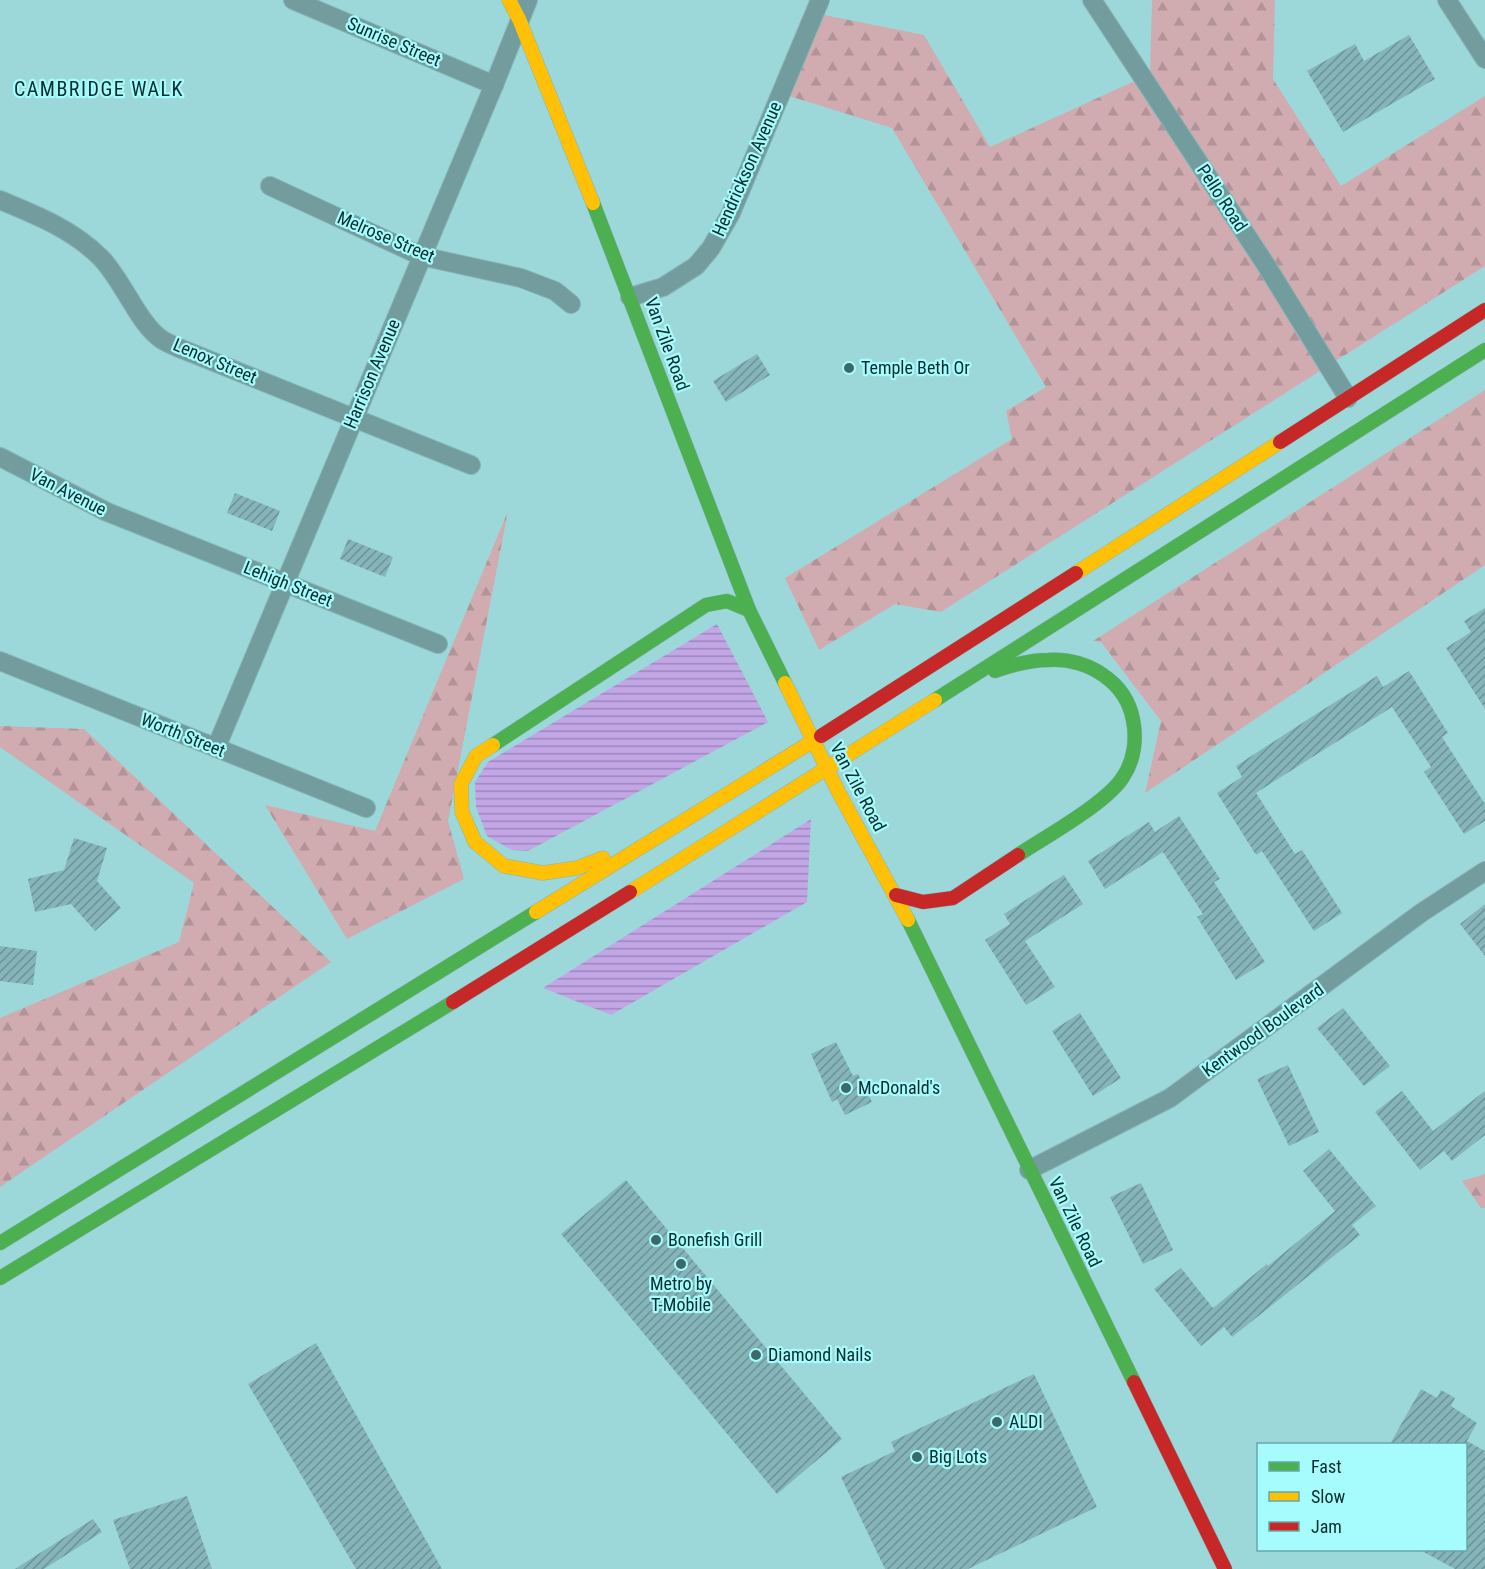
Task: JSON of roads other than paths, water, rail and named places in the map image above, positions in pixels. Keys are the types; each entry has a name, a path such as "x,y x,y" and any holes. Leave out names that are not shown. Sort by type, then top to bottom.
{"main road":[{"name":"Van Zile Road","path":"509,0 519,19 630,297 749,610 828,769 896,895 1225,1569"},
{"path":"0,1243 814,741 1485,310"},
{"path":"0,1278 215,1150 828,769 1485,350"},
{"path":"658,837 577,868 543,873 504,866 475,842 462,812 461,784 476,756 706,605 727,601 749,610"},
{"path":"896,895 923,902 953,898 1098,802 1116,787 1129,766 1135,745 1135,721 1127,699 1116,684 1089,668 1065,660 1018,664 962,683"}],"street":[{"name":"Sunrise Street","path":"294,0 494,85"},
{"name":"Harrison Avenue","path":"216,748 528,0"},
{"name":"Hendrickson Avenue","path":"630,297 663,287 696,266 711,248 731,213 820,0"},
{"name":"Pello Road","path":"1092,0 1266,265 1348,398"},
{"path":"1448,0 1485,59"},
{"name":"Melrose Street","path":"270,186 421,256 521,278 555,291 571,304"},
{"name":"Lenox Street","path":"0,200 80,238 103,259 145,321 160,338 471,465"},
{"name":"Van Avenue","path":"0,457 107,512 138,524"},
{"name":"Lehigh Street","path":"138,524 438,644"},
{"name":"Worth Street","path":"0,661 366,808"},
{"name":"Kentwood Boulevard","path":"1029,1170 1170,1098 1421,913 1485,871"}],"place":[{"name":"Temple Beth Or","path":"849,368"},
{"name":"McDonald's","path":"846,1088"},
{"name":"Bonefish Grill","path":"656,1240"},
{"name":"Metro by T-Mobile","path":"681,1264"},
{"name":"Diamond Nails","path":"756,1355"},
{"name":"ALDI","path":"997,1422"},
{"name":"Big Lots","path":"917,1457"}],"district":[{"name":"CAMBRIDGE WALK","path":"99,89"}]}
